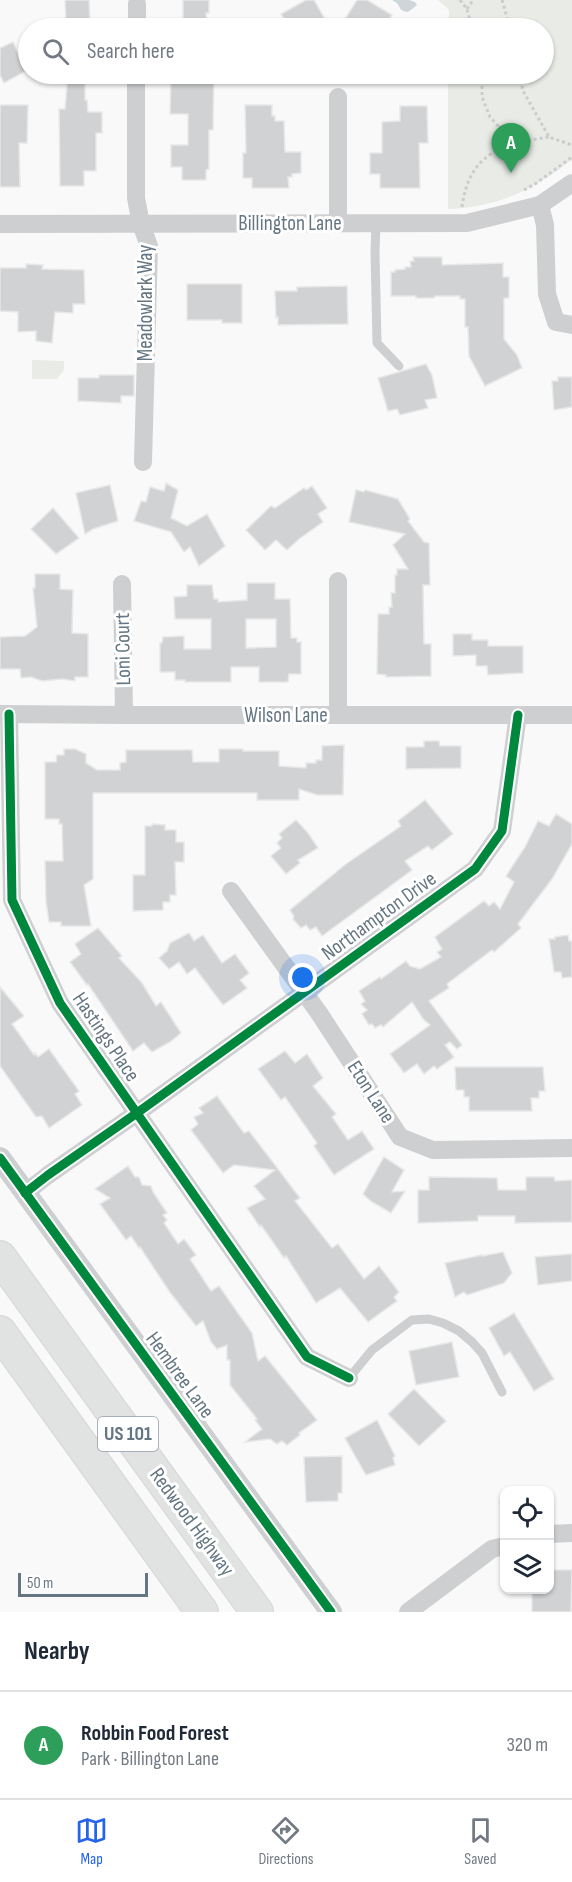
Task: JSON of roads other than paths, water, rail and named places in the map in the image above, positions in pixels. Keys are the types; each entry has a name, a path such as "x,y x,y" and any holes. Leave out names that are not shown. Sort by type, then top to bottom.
{"highway":[{"name":"Redwood Highway","path":"0,1257 257,1612"},
{"name":"US 101","path":"0,1332 202,1612"}],"street":[{"path":"137,4 137,18"},
{"name":"Meadowlark Way","path":"136,84 136,198 141,224 149,246 143,462"},
{"path":"338,97 338,223"},
{"name":"Billington Lane","path":"0,224 467,223 540,205 572,183"},
{"path":"540,205 545,225 547,294 556,322 572,325"},
{"path":"338,581 338,715"},
{"name":"Loni Court","path":"122,584 124,715"},
{"name":"Wilson Lane","path":"5,714 572,715"},
{"name":"Hastings Place","path":"5,714 12,900 60,1003 307,1357 349,1378"},
{"name":"Northampton Drive","path":"25,1193 48,1174 137,1113 475,870 502,831 518,715"},
{"name":"Eton Lane","path":"231,891 304,992 400,1137 433,1150 572,1148"},
{"name":"Hembree Lane","path":"0,1158 331,1612"},
{"path":"554,1534 572,1533"},
{"path":"408,1612 492,1549 500,1547"}],"lane":[{"path":"376,223 377,343 399,366"},
{"path":"349,1378 372,1350 412,1320 429,1318 459,1331 472,1342 482,1353 502,1392"}],"place":[{"name":"Robbin Food Forest","path":"511,173"}]}
